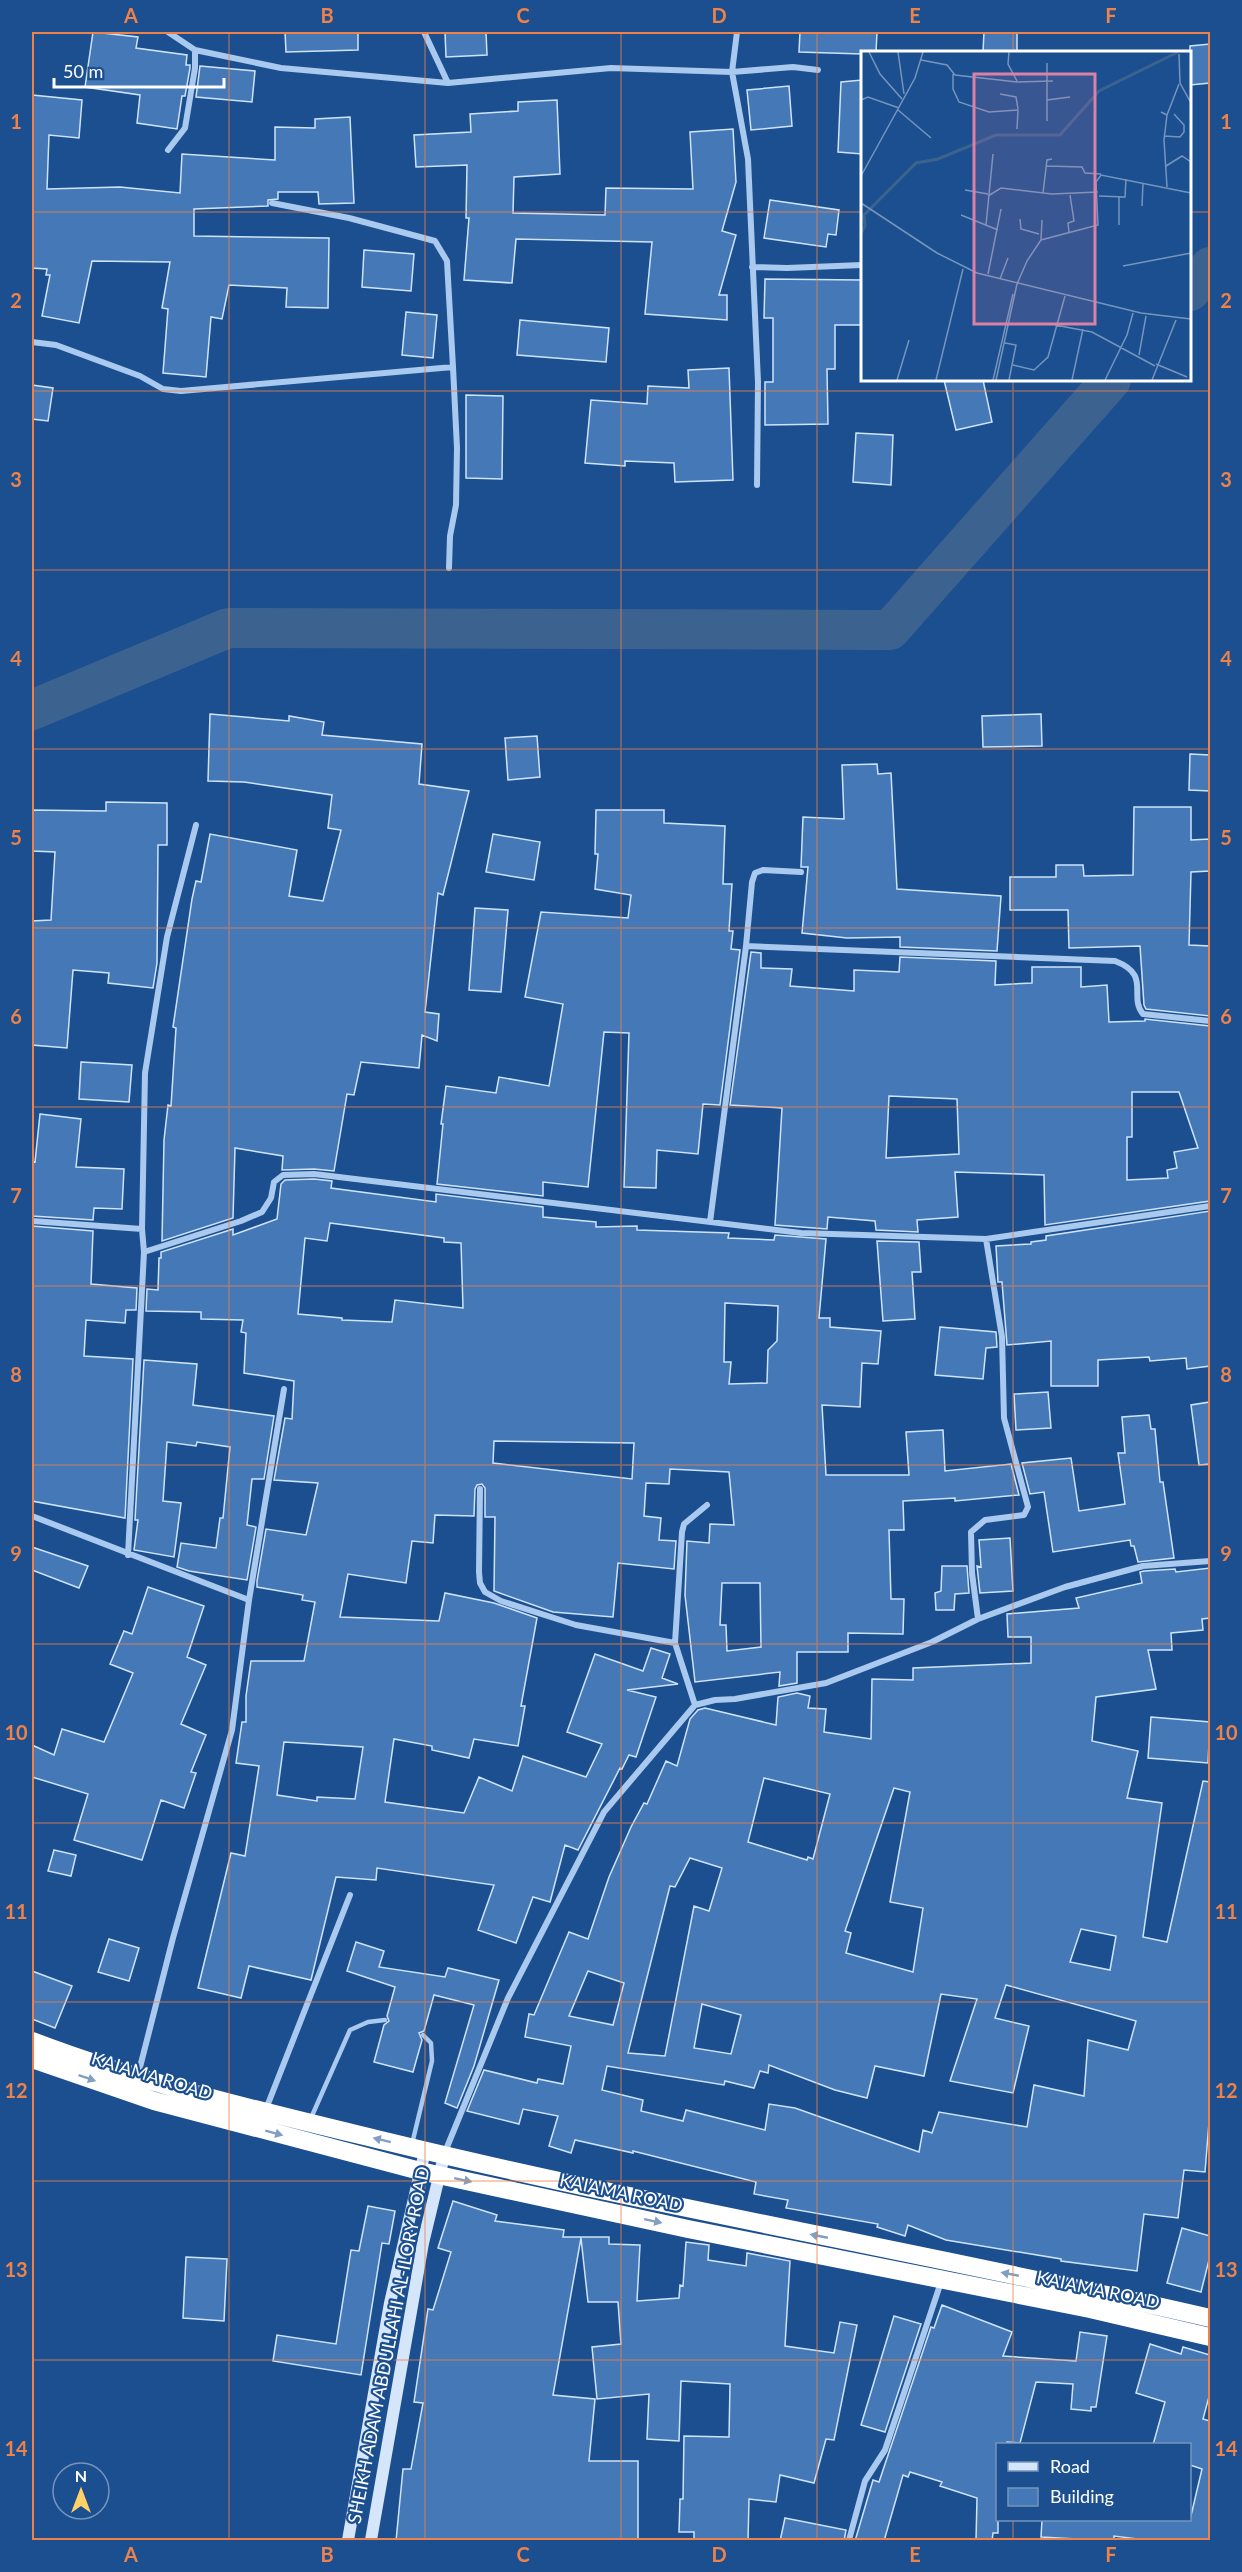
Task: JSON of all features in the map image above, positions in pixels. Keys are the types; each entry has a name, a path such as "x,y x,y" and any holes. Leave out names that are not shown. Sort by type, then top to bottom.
{"highway":[{"name":"KAIAMA ROAD","path":"32,2041 138,2076 264,2112 444,2156 702,2212 1092,2291 1210,2318"},
{"name":"KAIAMA ROAD","path":"32,2059 154,2101 420,2171 1210,2337"}],"street":[{"path":"168,32 195,50 281,68 448,83 611,68 732,72 793,67 818,70"},
{"path":"424,32 448,83"},
{"path":"737,32 732,72 748,159 758,382 757,485"},
{"path":"168,150 185,128 195,68 195,50"},
{"path":"272,203 349,218 435,241 447,261 457,448 456,505 450,536 449,567"},
{"path":"752,267 861,265"},
{"path":"32,342 56,345 140,376 163,389 181,391 453,367"},
{"path":"128,1555 144,1252 142,1229 145,1073 167,937 196,825"},
{"path":"710,1222 746,946 752,882 755,873 763,870 801,872"},
{"path":"746,946 1115,961 1127,966 1137,981 1140,1010 1143,1014 1210,1021"},
{"path":"144,1252 262,1212 271,1198 274,1182 283,1175 314,1174 801,1233 986,1239 1210,1206"},
{"path":"32,1221 142,1229"},
{"path":"978,1619 972,1573 971,1532 984,1520 1024,1515 1028,1507 1004,1418 1002,1337 986,1239"},
{"path":"138,2076 173,1938 232,1730 249,1600 284,1389"},
{"path":"480,1489 479,1572 480,1584 485,1593 501,1601 576,1625 675,1643"},
{"path":"695,1705 675,1643 682,1532 684,1524 707,1505"},
{"path":"32,1516 249,1600"},
{"path":"444,2156 508,1998 604,1812 695,1705 826,1683 932,1642 978,1619 1065,1587 1143,1566 1210,1561"},
{"path":"264,2112 350,1894"},
{"name":"SHEIKH ADAM ABDULLAHI AL-ILORY ROAD","path":"348,2541 390,2303 420,2171 418,2149"},
{"name":"SHEIKH ADAM ABDULLAHI AL-ILORY ROAD","path":"371,2541 423,2243 444,2156"},
{"path":"849,2541 865,2481 885,2450 942,2279"}],"lane":[{"path":"309,2123 350,2030 368,2022 385,2020"},
{"path":"418,2149 432,2061 430,2043 423,2035"}],"building":[{"path":"93,32 138,37 136,48 187,55 186,65 190,65 190,68 185,96 182,96 177,129 137,123 140,95 85,87"},
{"path":"285,32 358,32 358,50 286,52"},
{"path":"445,32 486,32 487,55 446,57"},
{"path":"800,32 877,32 876,51 861,51 861,54 799,52"},
{"path":"984,32 1017,32 1017,51 983,51"},
{"path":"1210,44 1210,83 1191,85 1190,46"},
{"path":"200,66 255,71 252,102 196,97"},
{"path":"861,80 861,154 838,152 841,82"},
{"path":"789,86 792,126 751,130 747,90"},
{"path":"32,95 82,100 79,138 49,135 47,189 120,187 180,193 182,154 275,160 275,127 315,128 315,119 350,117 354,203 319,204 318,192 278,192 278,199 268,200 268,206 194,209 194,236 329,238 328,308 286,307 287,288 229,285 222,319 211,317 206,377 163,373 168,309 162,308 170,262 92,261 79,323 42,316 50,275 46,275 47,269 32,268"},
{"path":"557,100 560,174 514,177 513,213 605,215 606,188 693,189 690,132 733,129 736,182 722,231 736,235 719,295 727,295 727,320 645,314 652,242 516,239 512,283 464,280 469,218 466,218 467,165 416,167 414,135 471,132 470,114 518,111 518,102"},
{"path":"770,200 839,210 836,235 828,234 826,247 764,238"},
{"path":"364,250 414,254 411,291 362,287"},
{"path":"765,279 861,280 861,325 835,325 835,369 827,369 828,424 765,425 765,382 773,382 773,318 764,318"},
{"path":"406,312 437,315 433,358 402,355"},
{"path":"520,320 609,328 606,362 517,355"},
{"path":"729,368 733,480 675,482 674,463 625,461 625,466 585,463 591,400 647,404 648,386 689,388 688,370"},
{"path":"944,381 983,381 992,422 956,430"},
{"path":"32,385 53,388 48,421 32,419"},
{"path":"466,395 503,396 502,479 466,478"},
{"path":"856,433 893,435 891,485 853,482"},
{"path":"210,714 289,721 289,716 324,722 322,735 422,744 419,784 469,791 443,895 438,893 425,1012 439,1014 437,1041 422,1035 419,1068 361,1062 354,1095 347,1094 334,1171 282,1170 283,1156 235,1148 233,1218 162,1241 164,1140 168,1105 171,1106 176,1028 173,1027 192,899 196,881 201,882 210,834 297,850 289,896 323,901 341,830 328,828 332,795 244,782 208,781"},
{"path":"1041,714 1042,746 983,747 982,716"},
{"path":"537,736 540,777 508,780 505,738"},
{"path":"1190,754 1210,755 1210,791 1189,790"},
{"path":"877,764 878,774 891,773 897,889 1001,896 997,951 900,947 900,937 847,938 802,933 808,867 801,867 803,817 844,819 842,765"},
{"path":"106,802 167,803 167,845 158,845 157,963 153,988 108,983 109,973 73,970 67,1048 32,1045 32,921 51,920 55,852 32,851 32,810 106,811"},
{"path":"1134,807 1191,807 1191,840 1210,839 1210,871 1191,872 1189,945 1210,946 1210,1016 1146,1009 1140,946 1069,948 1068,910 1010,910 1010,877 1056,877 1056,865 1083,865 1084,876 1133,875"},
{"path":"596,810 664,810 664,823 725,826 723,884 732,884 729,931 733,931 731,949 740,950 720,1105 703,1104 698,1154 657,1150 656,1188 624,1187 629,1033 604,1032 588,1187 543,1182 543,1196 437,1184 446,1086 496,1093 499,1077 549,1086 563,1004 525,997 541,912 628,918 631,895 595,889 598,854 595,854"},
{"path":"493,834 540,842 534,880 486,872"},
{"path":"475,908 508,910 501,992 469,990"},
{"path":"751,952 761,953 761,968 792,969 790,986 854,991 854,970 899,972 900,957 996,961 995,985 1032,983 1032,967 1081,967 1081,987 1107,985 1109,1022 1145,1021 1145,1019 1210,1026 1210,1201 1045,1225 1044,1175 955,1172 958,1217 917,1220 918,1232 876,1230 875,1221 828,1217 827,1229 775,1225 782,1108 730,1105","holes":["1132,1092 1179,1092 1198,1148 1174,1152 1177,1168 1167,1170 1168,1178 1127,1180 1127,1137 1132,1137","889,1096 957,1099 959,1154 886,1158"]},
{"path":"81,1062 132,1065 129,1102 79,1099"},
{"path":"40,1114 81,1119 76,1167 124,1169 122,1209 94,1208 93,1220 32,1216 32,1161 35,1162"},
{"path":"285,1180 332,1181 331,1188 436,1202 436,1194 543,1207 543,1217 596,1222 596,1227 637,1226 637,1230 729,1233 728,1238 774,1240 775,1235 826,1239 819,1318 830,1318 830,1327 881,1331 878,1364 862,1363 860,1407 822,1405 826,1475 909,1475 906,1432 943,1430 945,1471 1011,1464 1019,1495 955,1501 955,1498 903,1501 904,1530 889,1530 891,1599 904,1599 903,1634 848,1633 848,1652 797,1652 797,1683 779,1686 780,1672 695,1682 685,1595 687,1541 709,1543 710,1524 734,1525 729,1472 670,1469 669,1484 646,1483 644,1516 661,1518 659,1540 676,1541 674,1569 618,1563 613,1617 553,1612 494,1591 495,1517 485,1517 485,1488 482,1484 477,1485 474,1516 435,1515 433,1543 412,1541 406,1583 348,1574 340,1617 439,1621 445,1593 494,1603 537,1618 521,1706 525,1706 518,1746 474,1739 469,1758 432,1750 432,1746 394,1739 385,1802 464,1813 479,1777 512,1791 523,1756 586,1777 602,1744 567,1732 595,1654 643,1671 651,1648 670,1654 662,1678 678,1684 627,1690 656,1697 636,1757 629,1755 622,1769 620,1768 578,1850 565,1845 550,1902 533,1897 516,1943 478,1930 494,1885 377,1868 376,1880 336,1877 311,1980 249,1966 241,1998 198,1988 231,1853 245,1856 259,1766 236,1763 242,1722 246,1722 246,1696 251,1661 304,1661 315,1602 302,1600 303,1595 257,1587 257,1581 266,1529 306,1535 318,1483 274,1480 285,1418 292,1419 294,1381 244,1373 246,1333 241,1332 243,1320 201,1319 201,1312 146,1311 147,1289 158,1290 161,1252 233,1229 233,1235 277,1219 281,1184","holes":["330,1223 444,1238 444,1242 461,1243 463,1308 395,1300 392,1322 342,1320 342,1318 298,1314 305,1238 327,1241","725,1303 778,1306 777,1341 768,1350 767,1383 729,1384 731,1362 724,1362","494,1441 634,1443 632,1479 493,1463","722,1583 760,1583 761,1647 727,1651 726,1625 720,1625","284,1742 363,1747 355,1799 317,1797 317,1801 277,1795"]},
{"path":"1210,1211 1210,1366 1187,1369 1186,1358 1150,1361 1149,1357 1098,1360 1098,1386 1051,1386 1051,1341 1007,1345 1002,1282 998,1282 996,1246 1031,1244 1031,1242 1046,1240 1046,1236"},
{"path":"32,1226 93,1231 91,1284 137,1288 136,1310 126,1310 125,1323 86,1320 84,1356 133,1359 125,1518 32,1501"},
{"path":"877,1241 919,1242 921,1272 912,1272 915,1319 883,1321"},
{"path":"940,1327 996,1332 997,1347 986,1348 983,1379 935,1375"},
{"path":"144,1360 197,1364 193,1405 274,1416 264,1479 252,1479 247,1525 256,1527 247,1580 177,1567 181,1543 216,1548 220,1518 223,1518 230,1447 197,1442 196,1446 167,1442 163,1501 181,1503 174,1557 134,1550 138,1520 135,1520"},
{"path":"1048,1392 1051,1428 1016,1430 1014,1394"},
{"path":"1210,1402 1210,1464 1199,1465 1191,1405"},
{"path":"1149,1415 1151,1429 1155,1429 1160,1482 1163,1482 1174,1558 1138,1562 1130,1540 1053,1552 1044,1492 1030,1494 1022,1463 1071,1458 1079,1511 1125,1504 1118,1453 1125,1453 1122,1417"},
{"path":"1010,1538 1013,1591 980,1593 977,1566 981,1567 979,1540"},
{"path":"32,1547 88,1566 79,1588 32,1570"},
{"path":"942,1566 967,1566 969,1593 955,1594 954,1610 936,1610 935,1593 941,1591"},
{"path":"1210,1568 1210,1618 1202,1619 1203,1630 1171,1633 1172,1650 1148,1650 1156,1689 1096,1697 1092,1741 1138,1751 1127,1798 1162,1803 1143,1937 1167,1942 1203,1781 1210,1782 1210,2110 1205,2172 1184,2170 1178,2218 1144,2214 1137,2271 1061,2261 1061,2259 946,2240 908,2225 905,2236 877,2227 878,2224 786,2208 788,2200 754,2194 756,2182 633,2151 633,2153 575,2140 571,2153 549,2146 558,2116 523,2109 519,2124 467,2111 484,2070 537,2083 538,2079 563,2084 571,2046 525,2037 529,2014 534,2015 569,1932 588,1939 609,1877 631,1827 644,1803 647,1804 666,1761 677,1766 690,1719 698,1710 705,1708 776,1725 778,1697 797,1693 810,1696 808,1708 826,1709 824,1732 871,1739 872,1679 913,1680 913,1668 1031,1663 1031,1637 1008,1637 1007,1614 1079,1608 1076,1598 1142,1583 1140,1572 1175,1569 1176,1572","holes":["764,1778 830,1794 813,1859 808,1857 807,1860 748,1842","894,1788 910,1792 890,1902 923,1908 913,1972 846,1953 851,1933 845,1931","690,1858 722,1868 709,1911 694,1906 665,2056 628,2053 670,1886 675,1887","1081,1929 1116,1936 1110,1970 1070,1962","588,1971 624,1983 613,2025 569,2016","1006,1985 1136,2021 1128,2050 1088,2040 1084,2096 1034,2085 1027,2127 939,2112 932,2133 923,2130 919,2152 795,2108 769,2104 765,2130 686,2110 683,2121 641,2111 643,2100 602,2090 607,2066 724,2085 725,2081 754,2088 760,2071 768,2073 769,2065 835,2090 867,2098 875,2066 924,2076 941,1994 977,1999 950,2081 1013,2093 1029,2026 995,2018","702,2004 741,2015 731,2054 694,2048"]},
{"path":"148,1587 204,1606 187,1657 206,1665 181,1724 206,1735 191,1772 196,1773 184,1808 161,1800 142,1860 74,1840 88,1794 32,1777 32,1745 54,1755 62,1729 104,1742 133,1673 110,1664 124,1631 132,1634"},
{"path":"1151,1717 1210,1722 1208,1763 1148,1758"},
{"path":"54,1850 76,1855 71,1876 48,1871"},
{"path":"109,1939 139,1948 129,1981 98,1972"},
{"path":"356,1942 384,1951 379,1967 445,1977 448,1968 499,1980 474,2066 457,2108 445,2103 474,2005 434,1995 424,2031 419,2033 422,2040 413,2072 374,2062 384,2025 389,2021 387,2016 395,1987 347,1971"},
{"path":"32,1971 72,1986 55,2028 32,2019"},
{"path":"453,2201 497,2215 495,2221 564,2230 563,2237 609,2237 609,2244 640,2245 637,2301 679,2298 680,2285 683,2286 686,2242 709,2245 708,2260 746,2266 747,2253 790,2261 785,2346 834,2353 840,2322 857,2325 834,2440 826,2439 814,2483 780,2475 776,2502 749,2499 748,2541 694,2541 694,2532 679,2532 680,2499 683,2499 684,2436 729,2437 730,2384 681,2381 679,2441 647,2439 649,2394 597,2399 592,2347 621,2344 618,2302 588,2302 581,2238 553,2395 595,2399 589,2461 638,2461 638,2541 396,2541 403,2469 411,2469 423,2403 414,2402 428,2309 433,2310 451,2252 438,2248"},
{"path":"368,2206 395,2211 389,2244 382,2243 361,2375 273,2361 277,2335 336,2344 351,2250 359,2251"},
{"path":"1182,2228 1210,2236 1210,2256 1201,2292 1167,2283"},
{"path":"186,2257 227,2259 224,2321 183,2318"},
{"path":"942,2305 1012,2332 1003,2356 1076,2361 1080,2332 1107,2336 1096,2407 1091,2407 1091,2411 1071,2409 1073,2384 1036,2382 1020,2443 996,2443 998,2533 993,2533 992,2541 976,2541 977,2498 940,2486 942,2482 910,2472 908,2477 903,2475 884,2541 855,2541 873,2480 879,2482 931,2327 934,2328"},
{"path":"894,2316 921,2324 885,2432 861,2425"},
{"path":"1150,2344 1181,2354 1183,2347 1210,2355 1210,2393 1203,2419 1210,2421 1210,2541 1154,2541 1114,2536 1114,2541 1041,2537 1042,2521 1191,2521 1202,2469 1191,2465 1191,2443 1154,2443 1165,2402 1136,2393"},
{"path":"785,2518 846,2530 844,2541 780,2541"}],"waterway":[{"path":"1191,290 1210,267"},
{"path":"32,710 228,628 890,630 1110,381"}]}
